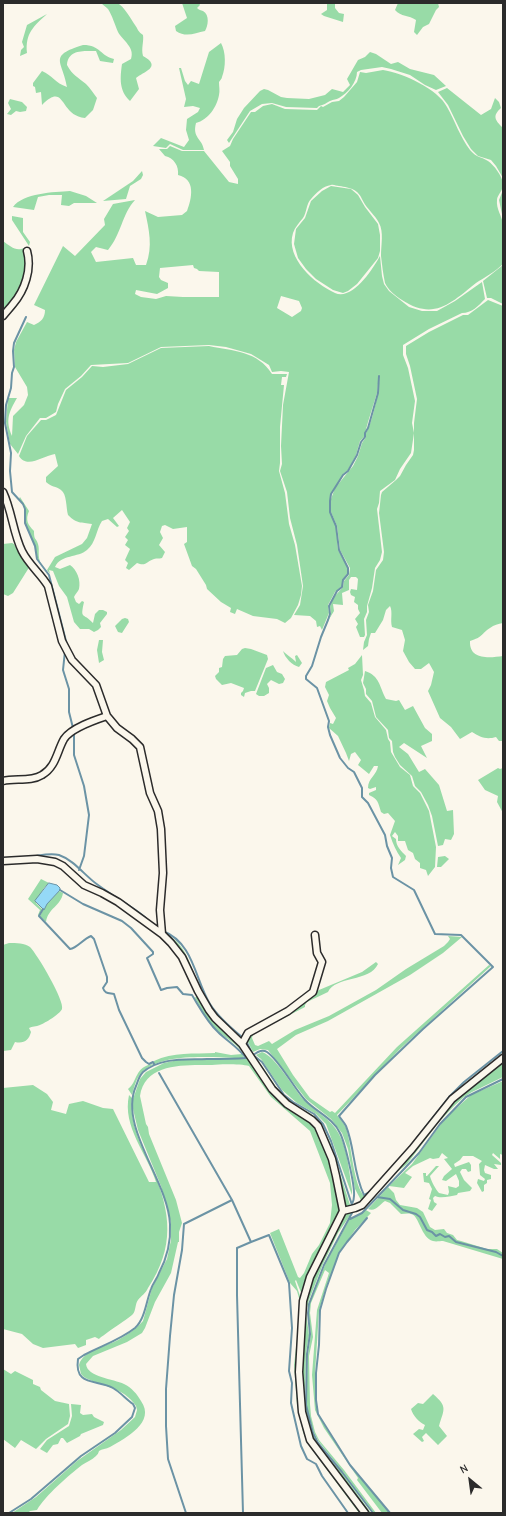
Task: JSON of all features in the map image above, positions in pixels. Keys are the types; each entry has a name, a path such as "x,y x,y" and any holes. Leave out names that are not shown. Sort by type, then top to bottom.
{"street":[{"path":"3,316 14,304 28,276 30,261 27,251"},
{"path":"3,492 22,550 28,560 43,577 48,586 66,649 80,670 96,684 107,716 117,728 132,738 140,747 150,793 158,811 161,829 163,873 160,910 162,934"},
{"path":"3,781 42,776 55,761 65,738 79,728 107,716"},
{"path":"3,861 37,859 55,862 63,866 84,885 118,902 162,934 171,942 182,957 208,1010 242,1044 272,1089 287,1104 318,1126 332,1159 343,1211 310,1277 303,1301 301,1351 299,1363 304,1421 310,1440 365,1513"},
{"path":"242,1044 248,1033 288,1011 312,992 322,962 317,953 315,935"},
{"path":"343,1211 362,1205 412,1149 452,1099 503,1058"}],"green space":[{"path":"101,3 117,3 120,5 139,32 143,35 143,56 149,60 151,66 150,69 136,78 139,89 130,101 122,89 121,74 122,64 131,59 131,51 128,44 118,32 108,9"},
{"path":"182,3 199,3 200,5 197,8 203,11 208,18 208,24 205,31 187,35 176,31 175,26 187,18"},
{"path":"335,3 335,8 339,13 344,14 343,22 321,14 327,10 327,4"},
{"path":"398,3 438,3 439,7 429,24 423,27 417,35 414,32 416,20 397,12 395,10"},
{"path":"47,14 31,30 27,40 27,53 20,56 21,50 24,47 22,42 27,25"},
{"path":"221,43 225,55 225,64 222,78 219,82 218,100 208,116 196,123 195,128 196,135 204,150 183,150 170,144 166,148 153,146 161,138 184,147 189,140 186,130 187,119 198,112 200,108 193,106 184,107 186,99 179,68 181,68 185,81 188,85 191,81 199,84 209,52"},
{"path":"83,45 89,45 109,58 114,59 113,63 100,61 96,51 87,51 77,52 70,56 68,60 67,65 71,72 86,84 97,98 93,110 85,118 77,116 71,112 59,98 55,97 50,99 42,105 41,92 36,93 35,87 33,86 33,83 42,71 67,87 60,60 61,56 72,49"},
{"path":"370,52 376,54 391,64 398,62 410,69 434,75 446,86 436,90 410,75 382,67 361,70 357,72 354,83 346,93 338,99 330,101 317,108 286,107 272,103 262,104 250,111 229,143 227,140 233,132 237,119 244,108 260,91 264,89 281,97 309,99 325,95 332,89 343,92 350,85 347,79 358,60 365,57"},
{"path":"383,70 410,78 436,94 447,107 463,140 472,153 485,159 499,174 503,183 502,190 497,198 497,203 504,229 503,264 450,303 442,307 424,309 413,306 395,295 385,283 381,256 381,227 359,194 351,188 332,185 320,190 309,201 303,218 293,233 293,252 298,261 311,277 327,289 335,293 342,294 355,288 367,276 380,256 384,284 389,291 409,307 422,311 437,311 455,301 482,282 485,299 472,310 462,313 429,329 403,345 403,355 408,368 415,401 412,423 414,433 411,453 400,469 395,480 380,491 377,509 382,552 380,560 375,568 367,612 364,619 364,637 360,637 356,627 358,624 355,619 360,613 358,605 354,602 355,597 351,595 350,592 351,589 357,590 358,579 356,577 351,577 349,580 349,590 342,593 343,605 333,604 334,611 328,621 331,614 330,606 334,597 343,587 344,581 349,575 350,568 340,550 337,526 331,512 331,499 335,488 331,494 329,508 336,526 338,550 348,568 347,574 343,579 342,586 335,592 328,605 329,613 322,630 320,626 317,627 316,621 310,616 294,615 300,605 303,586 297,545 290,518 287,492 280,471 282,464 281,446 283,405 289,372 272,372 269,365 251,354 226,347 209,345 161,347 128,363 91,365 81,376 65,389 56,412 46,418 40,418 26,436 18,454 10,444 6,422 8,398 17,398 8,421 12,436 13,416 24,405 28,395 27,387 15,367 14,350 16,342 27,322 34,325 41,321 45,313 45,310 34,305 63,246 75,256 105,225 104,219 113,204 135,200 127,212 116,238 108,250 96,247 91,252 96,262 133,258 136,265 146,265 150,245 145,211 158,217 182,215 187,211 191,195 188,180 178,175 178,169 175,163 165,156 159,149 167,149 170,146 182,151 204,151 229,182 238,184 238,179 230,166 230,162 222,151 230,146 251,112 255,112 263,106 272,104 285,109 317,110 321,106 323,107 332,102 339,101 344,97 357,82 360,72 366,73","holes":["193,265 194,268 199,271 219,272 219,297 166,296 156,299 141,297 135,294 136,290 157,294 168,288 168,283 161,280 159,277 160,268","281,296 299,301 302,308 301,311 292,317 277,308","379,374 379,387 376,405 366,437 353,466 336,487 343,474 348,470 356,455 360,441 364,437 377,393"]},
{"path":"447,88 481,115 491,109 495,98 499,102 501,108 496,113 496,118 498,123 503,128 503,178 491,160 478,156 471,149 448,105 438,92"},
{"path":"10,99 22,102 27,107 26,111 16,111 11,115 7,114 11,109 8,103"},
{"path":"142,171 143,175 141,179 130,186 126,199 103,201 133,181"},
{"path":"331,186 351,189 358,195 378,224 380,235 380,251 378,258 357,284 343,293 333,290 316,279 306,269 298,258 294,244 296,229 305,218 311,201 322,191"},
{"path":"503,190 503,219 499,200"},
{"path":"70,191 86,196 97,203 74,203 69,206 61,205 62,195 49,195 38,197 34,210 13,207 18,202 31,196"},
{"path":"12,216 23,218 23,232 30,242 29,246 12,220"},
{"path":"3,241 16,249 24,248 27,257 27,266 26,274 19,291 3,314"},
{"path":"503,265 503,304 491,298 487,298 483,281"},
{"path":"488,300 503,306 503,623 493,626 480,637 470,641 473,652 476,655 486,657 503,656 503,741 499,741 496,737 483,738 472,732 460,739 451,727 440,718 428,691 434,672 429,663 421,669 415,669 409,662 403,651 405,640 402,630 392,627 390,606 386,610 383,620 375,633 371,633 368,646 363,650 367,635 366,620 369,612 368,605 373,591 376,570 383,560 384,552 379,513 381,495 382,492 400,476 413,455 414,450 414,423 417,399 406,354 406,346 429,332 463,315 468,315"},
{"path":"209,346 244,353 260,361 272,374 287,374 286,377 282,377 281,385 284,385 280,427 279,471 285,493 289,524 295,545 302,586 298,605 291,618 285,623 277,619 253,616 237,609 235,614 230,612 231,608 221,602 207,589 196,569 192,566 184,544 187,542 187,527 173,529 165,525 162,526 160,532 163,538 159,545 165,552 162,558 154,559 144,564 137,563 129,570 126,568 128,563 125,560 130,549 125,545 128,540 125,537 129,531 127,528 130,522 122,510 113,518 119,526 117,527 108,519 102,521 94,540 87,550 61,560 55,567 60,569 70,565 76,572 79,579 79,590 74,597 76,602 79,604 82,601 84,602 82,611 83,615 93,623 95,614 99,610 107,612 100,623 101,627 98,630 94,632 89,629 80,629 74,622 67,597 59,586 53,571 49,570 50,574 47,570 55,557 82,544 87,538 92,524 82,523 71,518 68,515 63,492 46,482 46,477 58,466 55,454 31,462 22,460 19,456 27,436 41,420 46,420 56,415 66,390 82,377 92,366 103,367 128,364 161,348"},
{"path":"20,497 29,511 27,517 28,522 34,531 35,538 39,546 39,558 41,564 37,558 35,545 25,523 25,508 19,499"},
{"path":"12,543 21,557 30,566 13,593 8,596 3,594 3,544"},
{"path":"125,618 128,619 129,622 122,633 118,632 115,626"},
{"path":"99,640 103,640 102,652 104,660 99,663 97,650"},
{"path":"245,648 267,655 268,659 255,691 245,693 244,697 241,693 244,688 231,683 222,685 215,676 219,672 219,668 222,667 225,656 237,655 242,649"},
{"path":"283,651 296,662 295,656 297,655 302,663 299,667 289,661"},
{"path":"362,655 363,675 361,680 365,696 371,703 375,717 386,730 390,742 391,752 400,767 410,775 413,786 420,793 429,811 436,847 435,867 428,876 426,870 420,868 420,863 415,859 413,853 408,850 405,841 398,841 398,836 395,832 392,836 396,839 398,846 406,856 405,860 398,865 401,858 390,835 395,821 388,813 384,814 381,812 377,801 369,795 369,793 376,790 376,787 370,789 368,788 368,785 378,766 374,766 369,774 358,765 361,760 355,752 351,754 349,761 338,736 329,728 330,723 333,724 336,718 327,701 329,695 325,687 326,682 349,670 348,668 355,664"},
{"path":"273,665 277,672 282,674 285,679 283,683 279,684 271,680 267,684 269,693 264,696 259,696 256,694 266,668"},
{"path":"365,671 374,676 386,699 396,701 399,700 405,710 413,706 425,728 432,734 432,741 421,746 427,758 404,743 399,747 408,754 419,772 425,769 439,785 447,811 453,810 454,834 451,840 445,839 443,845 438,846 432,816 428,805 421,792 415,786 412,776 400,765 395,757 388,730 376,717 372,701 366,694 366,689 363,683"},
{"path":"498,768 503,768 503,813 497,802 498,796 485,790 478,780"},
{"path":"445,856 449,859 441,867 437,867 438,857"},
{"path":"41,879 49,883 44,888 36,903 42,909 39,917 38,915 40,910 28,899"},
{"path":"59,891 63,893 62,897 49,913 46,922 40,916 46,904"},
{"path":"163,932 172,938 185,953 205,999 227,1026 243,1040 242,1042 212,1012 199,991 178,948 162,934"},
{"path":"448,936 462,937 443,953 410,975 328,1021 296,1035 277,1049 293,1075 310,1098 330,1112 332,1111 335,1113 397,1047 489,965 491,966 400,1049 337,1115 346,1128 355,1175 361,1192 365,1197 412,1145 449,1099 467,1082 503,1053 503,1056 464,1087 412,1148 362,1202 355,1189 348,1149 342,1133 331,1119 306,1099 268,1050 260,1049 253,1052 247,1040 250,1034 319,990 362,972 376,962 378,964 374,970 368,974 338,983 328,992 307,1002 305,1007 253,1034 252,1038 255,1045 258,1046 269,1041 272,1044 295,1030 329,1016 376,990 406,969 444,946 450,939"},
{"path":"9,943 26,945 34,951 55,988 62,1004 62,1009 55,1016 39,1026 29,1028 31,1032 26,1041 15,1042 11,1050 3,1051 3,945"},
{"path":"197,995 213,1021 245,1052 243,1053 212,1025 195,998"},
{"path":"245,1041 252,1055 262,1066 281,1094 287,1100 311,1114 319,1121 330,1142 351,1208 344,1205 323,1130 278,1094 244,1044"},
{"path":"215,1052 231,1055 242,1054 244,1058 191,1057 164,1061 152,1065 140,1074 134,1086 132,1095 128,1089 143,1068 154,1064 154,1061 161,1058 176,1055"},
{"path":"262,1052 278,1065 306,1103 336,1128 346,1154 352,1195 326,1124 316,1114 297,1103 282,1090 261,1059 256,1055"},
{"path":"249,1058 275,1097 316,1128 330,1158 339,1209 338,1215 304,1283 302,1295 296,1280 295,1281 301,1299 299,1349 303,1427 362,1513 359,1513 313,1451 303,1432 297,1405 294,1365 299,1321 299,1298 297,1291 290,1283 270,1233 279,1229 298,1277 300,1278 330,1223 332,1205 330,1183 310,1131 271,1097 249,1066 226,1064 179,1066 158,1071 143,1085 140,1096 149,1134 176,1200 182,1223 179,1232 179,1242 171,1273 155,1302 142,1333 127,1342 93,1356 86,1364 91,1372 96,1375 120,1382 134,1391 145,1409 145,1416 142,1422 131,1434 110,1447 99,1451 98,1454 64,1480 51,1492 37,1510 30,1511 28,1513 12,1513 36,1497 77,1461 121,1430 135,1417 137,1410 136,1406 131,1400 119,1391 84,1377 81,1374 79,1365 81,1360 90,1352 121,1338 143,1321 152,1288 167,1259 171,1240 171,1223 161,1186 138,1130 133,1109 133,1099 140,1079 146,1072 164,1063 178,1060"},
{"path":"503,1059 503,1077 472,1092 454,1106 438,1123 407,1164 397,1172 363,1208 351,1214 338,1233 323,1264 309,1300 306,1313 309,1335 306,1352 305,1398 312,1432 320,1448 342,1473 371,1513 367,1513 315,1444 310,1433 305,1412 302,1365 305,1306 309,1285 342,1217 358,1208 452,1100"},
{"path":"503,1081 503,1155 500,1154 500,1159 493,1153 492,1155 501,1163 501,1165 494,1164 498,1169 485,1165 485,1173 491,1175 491,1179 487,1180 487,1183 484,1185 484,1191 482,1192 477,1183 478,1179 484,1181 485,1179 480,1175 479,1164 482,1161 473,1156 463,1156 454,1164 455,1167 469,1162 471,1165 471,1171 468,1172 466,1169 462,1169 460,1172 464,1180 472,1188 470,1191 458,1193 457,1195 443,1197 435,1196 433,1198 434,1202 437,1204 432,1211 428,1209 432,1189 429,1183 424,1182 423,1173 426,1173 427,1176 436,1166 439,1166 430,1176 439,1193 448,1195 448,1186 456,1188 459,1186 459,1181 456,1174 446,1181 442,1180 444,1176 452,1169 444,1159 448,1158 442,1153 439,1158 430,1158 413,1166 405,1173 412,1177 404,1188 389,1186 412,1164 441,1124 451,1113 471,1095"},
{"path":"33,1085 47,1094 53,1102 51,1110 66,1114 69,1104 83,1101 103,1108 113,1109 149,1182 156,1182 132,1129 128,1107 129,1095 132,1098 132,1117 134,1126 153,1170 164,1201 167,1230 163,1258 157,1273 147,1290 137,1302 135,1311 128,1318 99,1339 95,1337 86,1340 86,1345 78,1348 75,1344 43,1348 33,1344 22,1334 3,1329 3,1088"},
{"path":"388,1187 394,1193 396,1200 400,1205 417,1208 423,1212 430,1227 435,1230 444,1229 447,1233 453,1235 457,1240 487,1249 497,1249 503,1253 503,1259 443,1241 434,1241 429,1239 414,1215 401,1214 390,1203 385,1201 373,1210 368,1209"},
{"path":"366,1210 371,1213 355,1230 339,1253 319,1311 315,1373 316,1402 318,1415 350,1466 390,1513 382,1513 357,1480 358,1478 324,1428 315,1410 312,1375 317,1310 329,1273 325,1270 311,1303 310,1313 313,1337 309,1356 311,1416 315,1432 319,1440 344,1470 376,1513 374,1513 319,1442 314,1433 306,1405 308,1354 311,1334 308,1313 309,1304 325,1265 349,1220"},
{"path":"3,1369 11,1374 15,1371 33,1380 33,1384 40,1387 41,1390 55,1401 69,1404 70,1416 68,1424 46,1439 36,1449 21,1440 15,1448 3,1439"},
{"path":"433,1394 438,1398 444,1408 439,1426 447,1436 438,1445 426,1433 422,1437 424,1441 422,1442 413,1434 419,1429 423,1430 425,1425 416,1418 411,1409 418,1403 423,1404"},
{"path":"71,1404 81,1405 80,1413 83,1415 92,1414 94,1417 104,1422 103,1425 81,1434 67,1443 63,1438 61,1438 58,1444 53,1445 47,1453 40,1449 47,1440 69,1426 72,1416"}],"water":[{"path":"49,883 57,885 60,890 47,904 44,910 35,901"}],"waterway":[{"path":"26,317 14,343 14,367 11,388 6,405 5,423 11,453 10,471 12,492 23,504 25,509 25,523 35,546 37,559 49,575 67,645"},
{"path":"379,376 378,393 365,437 361,442 357,455 348,471 343,475 331,494 330,512 336,526 339,550 348,568 348,574 343,580 342,587 337,591 329,606 330,614 306,679 317,688 329,721 328,727 330,735 340,758 348,768 354,772 362,788 362,797 368,803 385,835 387,846 392,858 391,868 393,877 414,890 435,934 461,935 493,967 423,1029 375,1075 339,1116 346,1126 349,1134 360,1187 364,1195 371,1191 391,1168"},
{"path":"65,651 63,670 69,689 69,712 73,728"},
{"path":"74,733 74,755 84,786 89,815 84,856 79,870"},
{"path":"32,857 53,854 64,857 75,864 98,885 146,918"},
{"path":"3,858 12,858"},
{"path":"60,890 83,904 122,921 131,928 153,952 153,954 147,958 161,990 177,987 183,994 192,995 210,1024 246,1058"},
{"path":"43,909 39,916 70,949 91,936 94,939 107,977 107,982 103,988 107,993 114,994 119,1010 142,1058 149,1064 153,1062 154,1064"},
{"path":"163,931 181,944 188,953 213,1009 242,1037"},
{"path":"246,1041 253,1055 262,1062 284,1095 314,1114 323,1124 331,1141 352,1205"},
{"path":"253,1055 263,1051 272,1056 305,1100 329,1119 337,1128 344,1146 351,1174 354,1191 352,1204"},
{"path":"416,1139 449,1097 464,1082 503,1051"},
{"path":"9,1513 31,1499 81,1456 115,1433 132,1417 135,1408 133,1404 113,1388 107,1385 88,1381 83,1378 78,1368 78,1359 123,1336 135,1328 141,1320 149,1294 162,1267 168,1249 170,1224 167,1207 138,1136 133,1119 132,1102 140,1077 143,1072 150,1067 174,1060 246,1058"},
{"path":"159,1073 232,1200 251,1242 237,1248 243,1513"},
{"path":"350,1219 362,1213 405,1168 419,1153 440,1124 466,1097 503,1079"},
{"path":"377,1197 390,1199 403,1210 416,1214 420,1217 427,1230 436,1236 440,1234 445,1237 449,1236 456,1242 496,1252 503,1256"},
{"path":"186,1513 168,1459 166,1426 166,1389 170,1336 174,1295 182,1250 184,1224 232,1200"},
{"path":"352,1213 324,1265 309,1304 308,1313 310,1334 307,1354 306,1405 313,1433 318,1443 373,1513"},
{"path":"367,1218 339,1253 320,1310 316,1400 318,1414 350,1465 390,1513"},
{"path":"251,1242 269,1235 289,1283 292,1328 289,1371 292,1383 291,1403 301,1446 307,1459 316,1464 322,1476 348,1513"}]}
